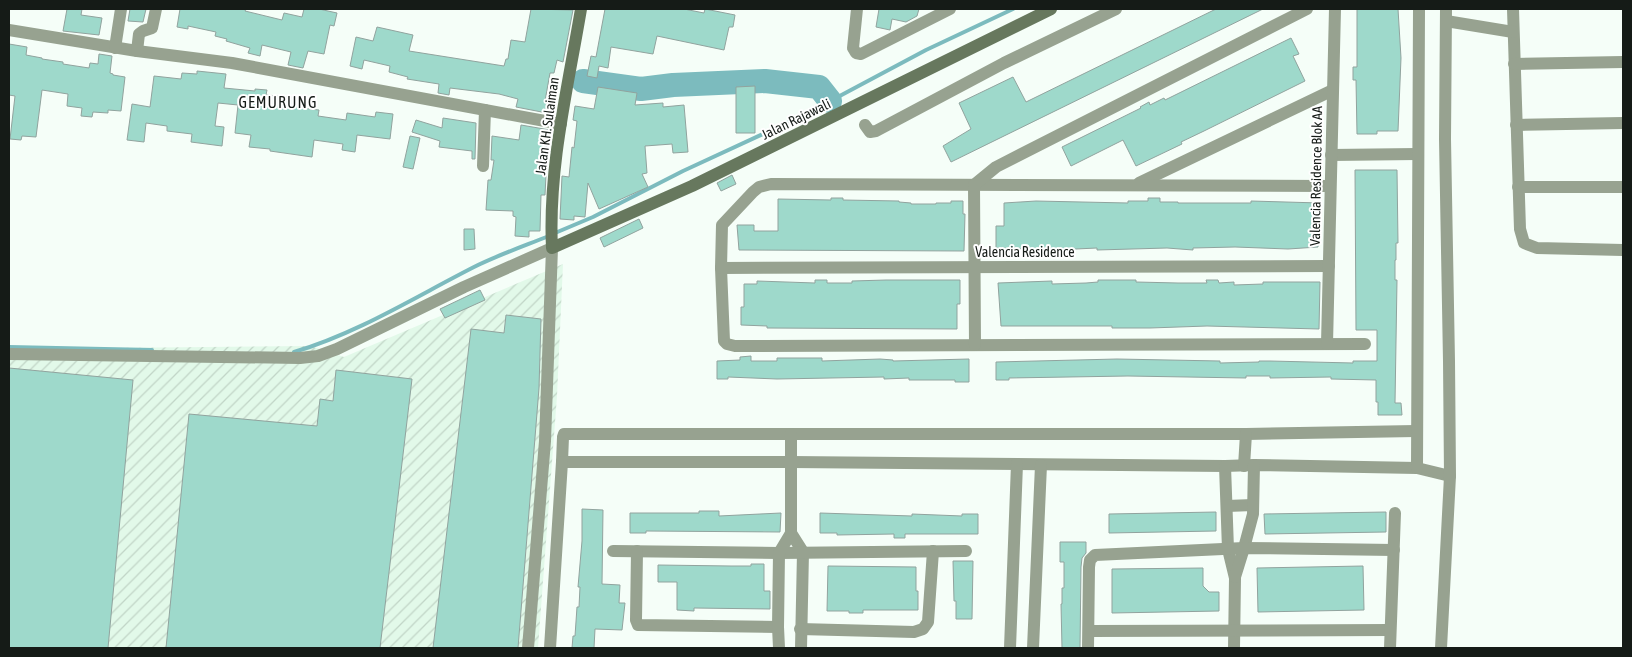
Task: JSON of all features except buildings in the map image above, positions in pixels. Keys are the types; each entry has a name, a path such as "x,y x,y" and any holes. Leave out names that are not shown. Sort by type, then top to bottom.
{"street":[{"path":"115,48 120,9"},
{"path":"137,51 139,34 152,28 156,9"},
{"name":"Jalan KH. Sulaiman","path":"551,238 552,195 561,124 581,9"},
{"path":"857,9 852,43 854,51 858,54 864,53 933,13 950,9"},
{"name":"Jalan Rajawali","path":"551,238 692,186 1050,9"},
{"path":"865,124 870,132 876,131 1004,63 1116,9"},
{"path":"974,185 996,167 1307,9"},
{"name":"Valencia Residence Blok AA","path":"1326,344 1335,9"},
{"path":"1417,468 1419,9"},
{"path":"1513,9 1518,187 1520,229 1524,243 1537,248 1623,250"},
{"path":"1441,648 1450,476 1450,361 1445,139 1446,15 1513,32"},
{"path":"9,30 115,48 232,63 561,124"},
{"path":"1514,64 1623,62"},
{"path":"1134,185 1333,90"},
{"path":"483,166 485,110"},
{"path":"1516,125 1623,123"},
{"path":"1331,155 1418,154"},
{"path":"1330,186 765,185 759,187 749,196 724,222 721,230 724,341 730,346 1365,344"},
{"path":"974,185 975,345"},
{"path":"1518,187 1623,187"},
{"path":"9,354 300,358 318,356 337,349 464,287 551,238"},
{"path":"528,648 545,441 551,238"},
{"name":"Valencia Residence","path":"721,268 1328,266"},
{"path":"550,648 562,437 564,434 1246,434 1416,431"},
{"path":"779,648 779,553 791,533 791,434"},
{"path":"1234,648 1235,578 1253,514 1246,434"},
{"path":"562,462 1249,465 1417,468 1450,476"},
{"path":"1010,648 1017,464"},
{"path":"1034,648 1042,465"},
{"path":"1225,466 1228,549 1235,578"},
{"path":"1227,506 1252,505"},
{"path":"1390,648 1395,514"},
{"path":"791,533 803,552 800,648"},
{"path":"1088,648 1089,567 1090,560 1095,554 1244,548 1394,550"},
{"path":"637,550 636,620 638,625 778,627"},
{"path":"613,551 779,553 966,551"},
{"path":"800,629 914,632 921,630 928,622 933,551"},
{"path":"1089,631 1390,630"}],"shaded area":[{"path":"563,264 557,396 538,648 9,648 9,349 310,346 344,357"}],"waterway":[{"path":"555,233 593,217 683,171 804,115 926,50 1013,9"},
{"path":"583,81 641,89 673,85 765,81 819,87 830,101"},
{"path":"294,352 364,325 483,263 549,236"},
{"path":"9,347 152,350"}],"district":[{"name":"GEMURUNG","path":"278,102"}]}
